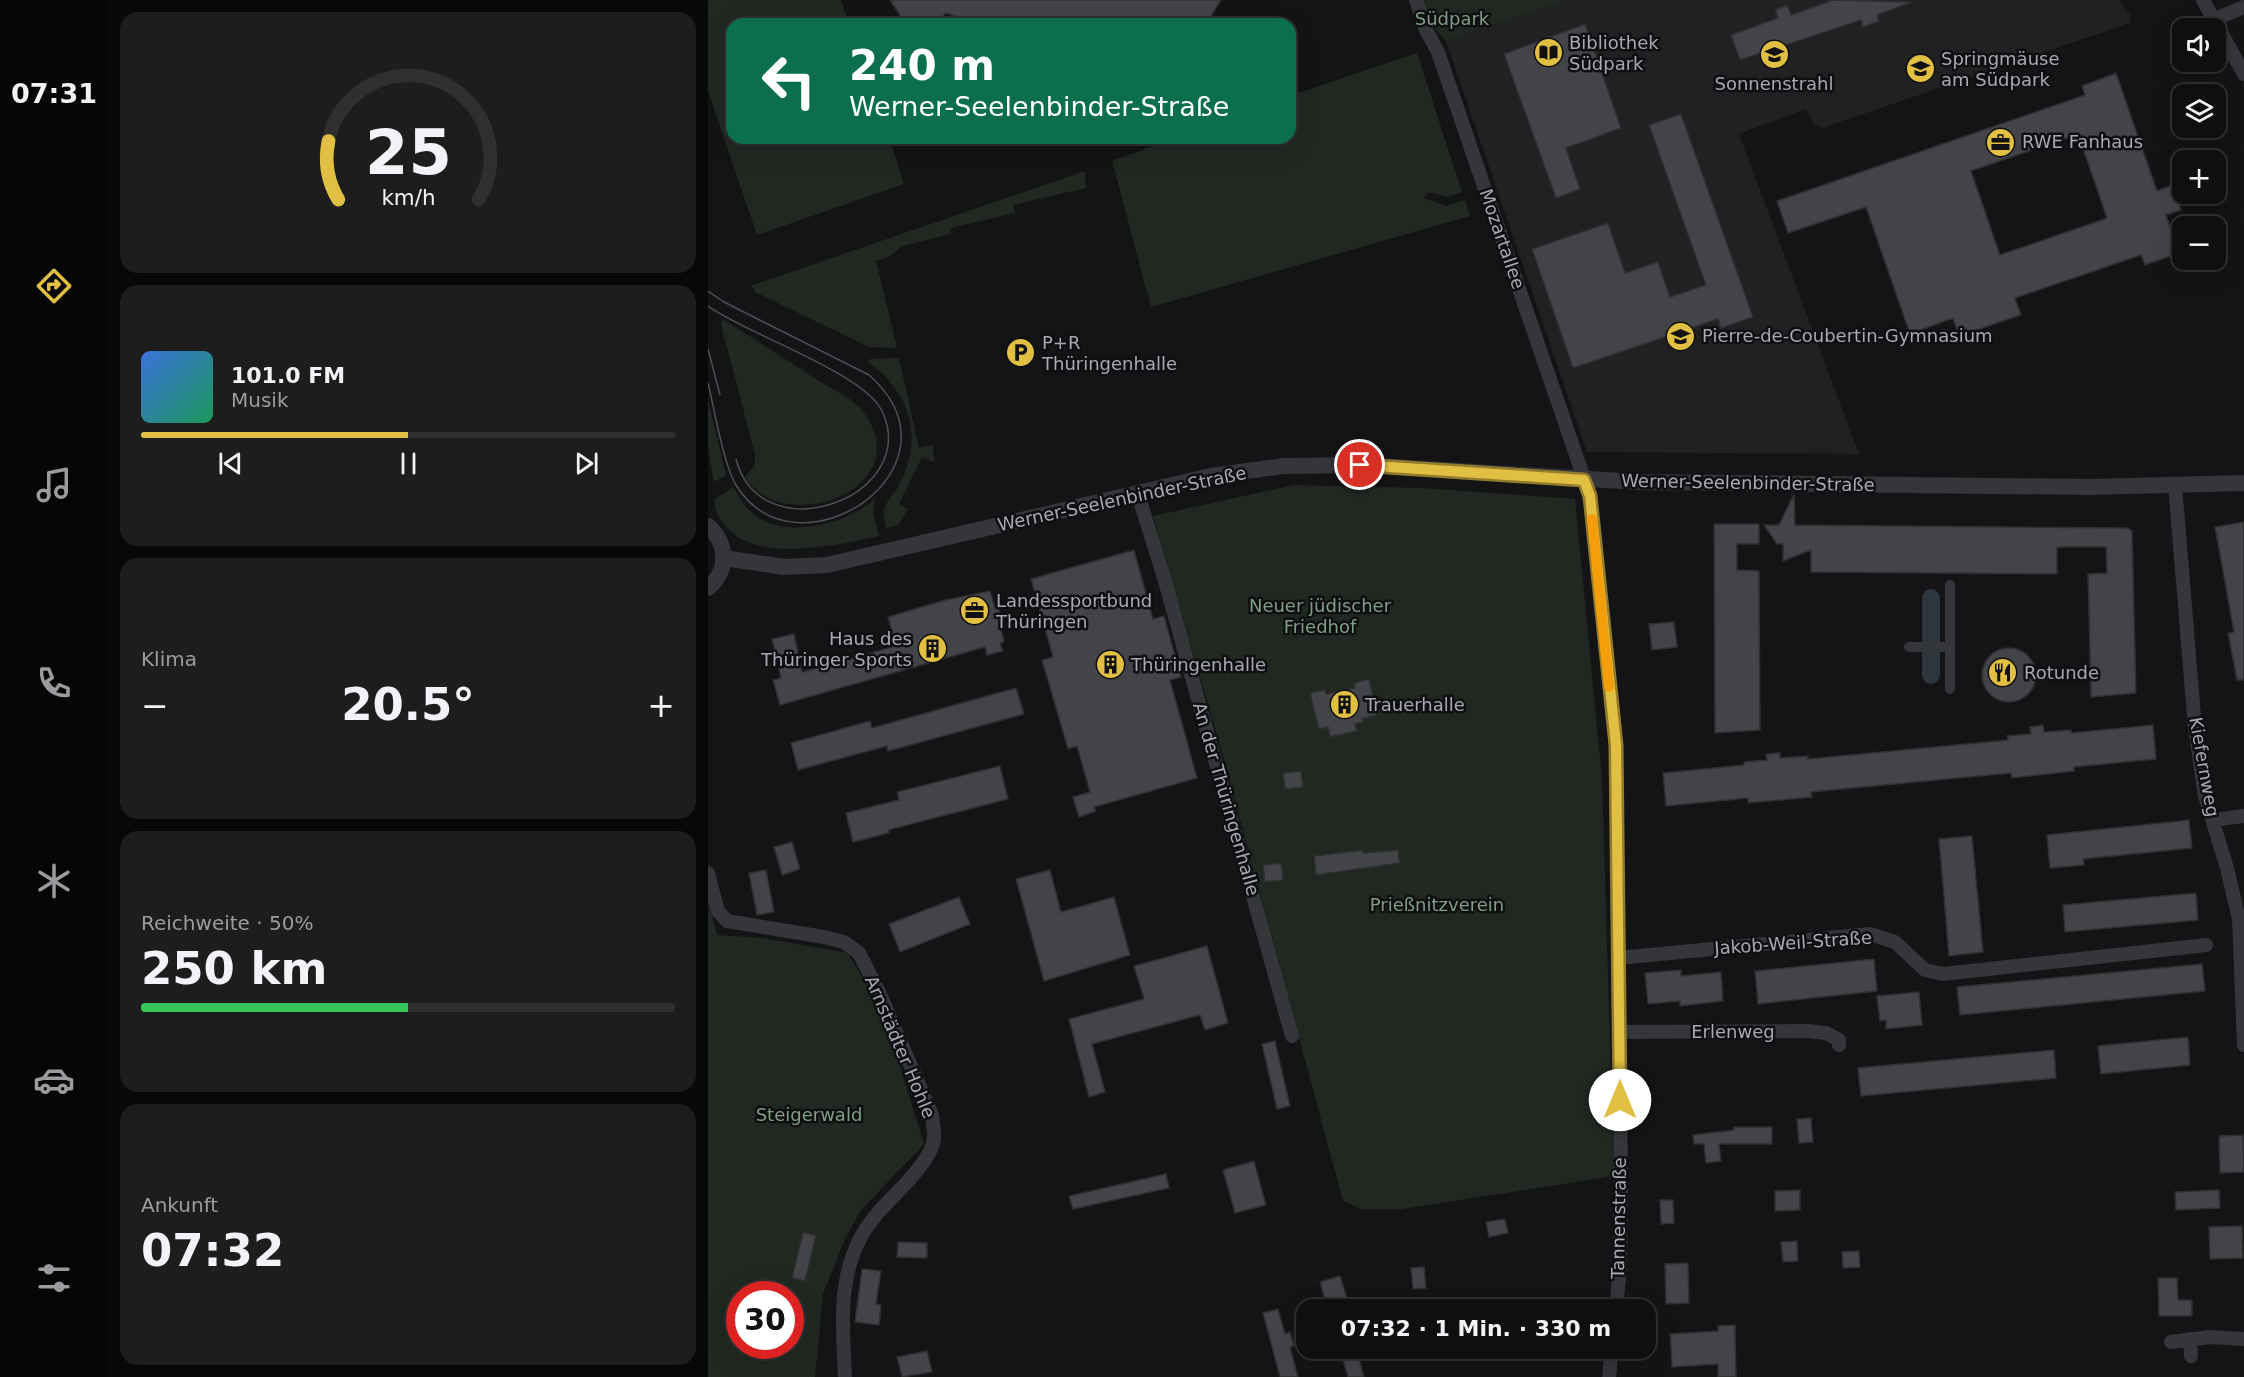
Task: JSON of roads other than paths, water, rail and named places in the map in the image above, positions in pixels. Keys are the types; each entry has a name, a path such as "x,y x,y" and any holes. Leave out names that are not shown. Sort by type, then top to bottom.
{"street":[{"name":"Mozartallee","path":"1416,0 1425,28 1438,52 1584,480"},
{"path":"2203,0 2212,18"},
{"path":"2218,18 2244,8"},
{"path":"2226,43 2244,74"},
{"name":"Werner-Seelenbinder-Straße","path":"724,558 784,567 827,565 1211,476 1283,466 1360,465 1584,480 1892,486 2244,483"},
{"name":"Tannenstraße","path":"1584,480 1590,496 1616,745 1620,1032 1620,1267 1617,1299"},
{"name":"Kiefernweg","path":"2175,485 2195,729 2205,796 2239,919 2244,1045"},
{"name":"An der Thüringenhalle","path":"1138,494 1165,581 1292,1036"},
{"path":"708,526 720,540 724,558 720,574 708,588"},
{"path":"1950,585 1950,688"},
{"path":"1909,647 1950,647"},
{"path":"2213,820 2244,816"},
{"name":"Arnstädter Hohle","path":"708,873 718,911 727,921 824,937 844,942 859,953 879,992 932,1115 934,1136 932,1147 908,1181 878,1212 861,1237 850,1262 842,1295 845,1377"},
{"name":"Jakob-Weil-Straße","path":"1618,958 1870,934 1895,942 1925,970 1943,974 2206,945"},
{"name":"Erlenweg","path":"1620,1032 1806,1031 1836,1037 1839,1046"},
{"path":"2171,1342 2210,1336 2244,1339"},
{"path":"2190,1339 2191,1356"},
{"path":"1609,1377 1611,1359"}],"waterway":[{"path":"1931,598 1931,675"}],"tram line":[{"path":"708,291 724,302 869,375 896,410 901,445 889,476 864,502 832,518 797,523 763,512 736,485 732,476 723,451 708,383"},
{"path":"708,306 853,382 871,397 882,411 888,442 880,468 860,489 833,503 804,509 775,504 751,488 736,459"},
{"path":"708,349 720,395"}],"place":[{"name":"Bibliothek Südpark","path":"1548,53"},
{"name":"Sonnenstrahl","path":"1774,55"},
{"name":"Springmäuse am Südpark","path":"1920,69"},
{"name":"RWE Fanhaus","path":"2001,142"},
{"name":"Pierre-de-Coubertin-Gymnasium","path":"1681,336"},
{"name":"P+R Thüringenhalle","path":"1021,353"},
{"name":"Landessportbund Thüringen","path":"975,611"},
{"name":"Haus des Thüringer Sports","path":"933,649"},
{"name":"Thüringenhalle","path":"1110,665"},
{"name":"Rotunde","path":"2003,673"},
{"name":"Trauerhalle","path":"1344,705"}],"park label":[{"name":"Südpark","path":"1452,19"},
{"name":"Neuer jüdischer Friedhof","path":"1320,616"},
{"name":"Prießnitzverein","path":"1437,905"},
{"name":"Steigerwald","path":"809,1115"}]}
